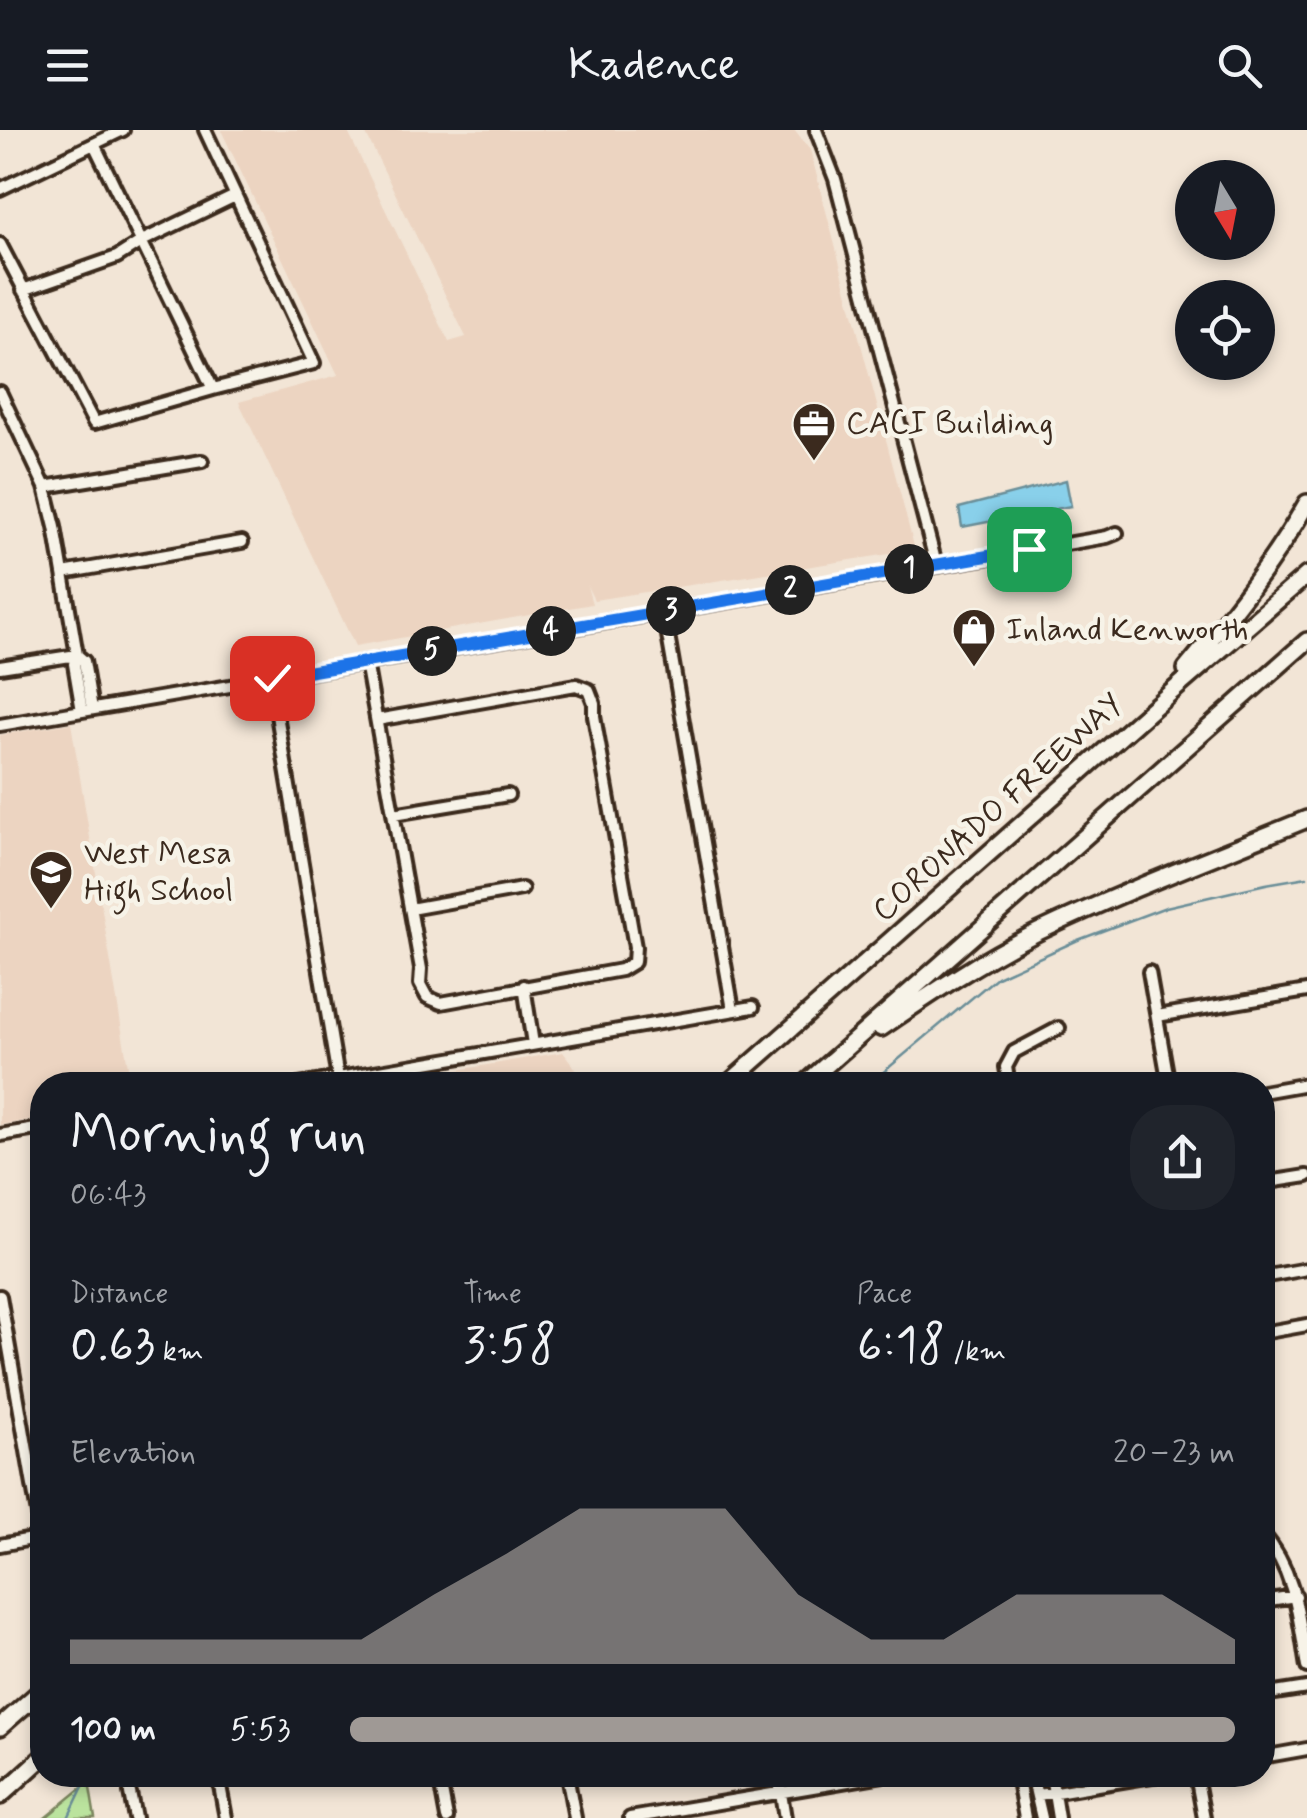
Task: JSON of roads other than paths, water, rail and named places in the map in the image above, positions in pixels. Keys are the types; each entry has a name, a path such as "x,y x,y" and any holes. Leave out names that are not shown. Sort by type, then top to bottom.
{"highway":[{"path":"1153,708 1247,595 1307,503"},
{"name":"CORONADO FREEWAY","path":"743,1072 1307,575"},
{"path":"819,1072 1307,641"},
{"path":"829,1063 956,978 1035,934 1110,899 1307,820"},
{"path":"0,1728 30,1701"},
{"path":"0,1796 30,1769"}],"street":[{"path":"0,190 123,130"},
{"path":"0,244 94,423 314,363 205,130"},
{"path":"816,130 840,197 936,564"},
{"path":"94,144 214,390"},
{"path":"23,290 117,257 235,196"},
{"path":"0,392 46,487 78,655 84,661 87,710"},
{"path":"46,487 202,461"},
{"path":"0,725 1117,533"},
{"path":"63,573 242,542"},
{"path":"664,612 733,1010"},
{"path":"0,667 78,655"},
{"path":"366,662 421,969 420,984 427,998 441,1003 621,970 634,962 635,947 589,690 576,685 377,720"},
{"path":"272,678 337,1072"},
{"path":"394,814 508,795"},
{"path":"410,909 522,889"},
{"path":"1149,972 1166,1072"},
{"path":"524,986 533,1044"},
{"path":"1157,1016 1307,991"},
{"path":"390,1072 753,1007"},
{"path":"1007,1072 1014,1052 1059,1028"},
{"path":"1275,1090 1307,1084"},
{"path":"0,1136 30,1130"},
{"path":"1275,1181 1307,1176"},
{"path":"1275,1275 1307,1269"},
{"path":"0,1296 30,1468"},
{"path":"1275,1331 1307,1325"},
{"path":"0,1544 30,1539"},
{"path":"1275,1550 1296,1596 1307,1667"},
{"path":"1275,1600 1296,1596"},
{"path":"1275,1693 1307,1688"},
{"path":"1275,1755 1307,1749"},
{"path":"220,1787 226,1818"},
{"path":"441,1787 447,1818"},
{"path":"569,1787 574,1818"},
{"path":"780,1787 785,1818"},
{"path":"630,1818 811,1787"},
{"path":"1020,1787 1025,1818"},
{"path":"1036,1787 1042,1818"},
{"path":"1053,1787 1058,1818"},
{"path":"1038,1795 1085,1787"},
{"path":"1198,1787 1204,1818"},
{"path":"130,1793 135,1818"}],"water":[{"path":"1066,480 1071,506 962,527 959,508"}],"waterway":[{"path":"884,1072 997,977 1078,940 1166,907 1307,877"},
{"path":"68,1818 83,1787"}],"place":[{"name":"CACI Building","path":"814,462"},
{"name":"Inland Kenworth","path":"974,668"},
{"name":"West Mesa High School","path":"51,910"}]}
